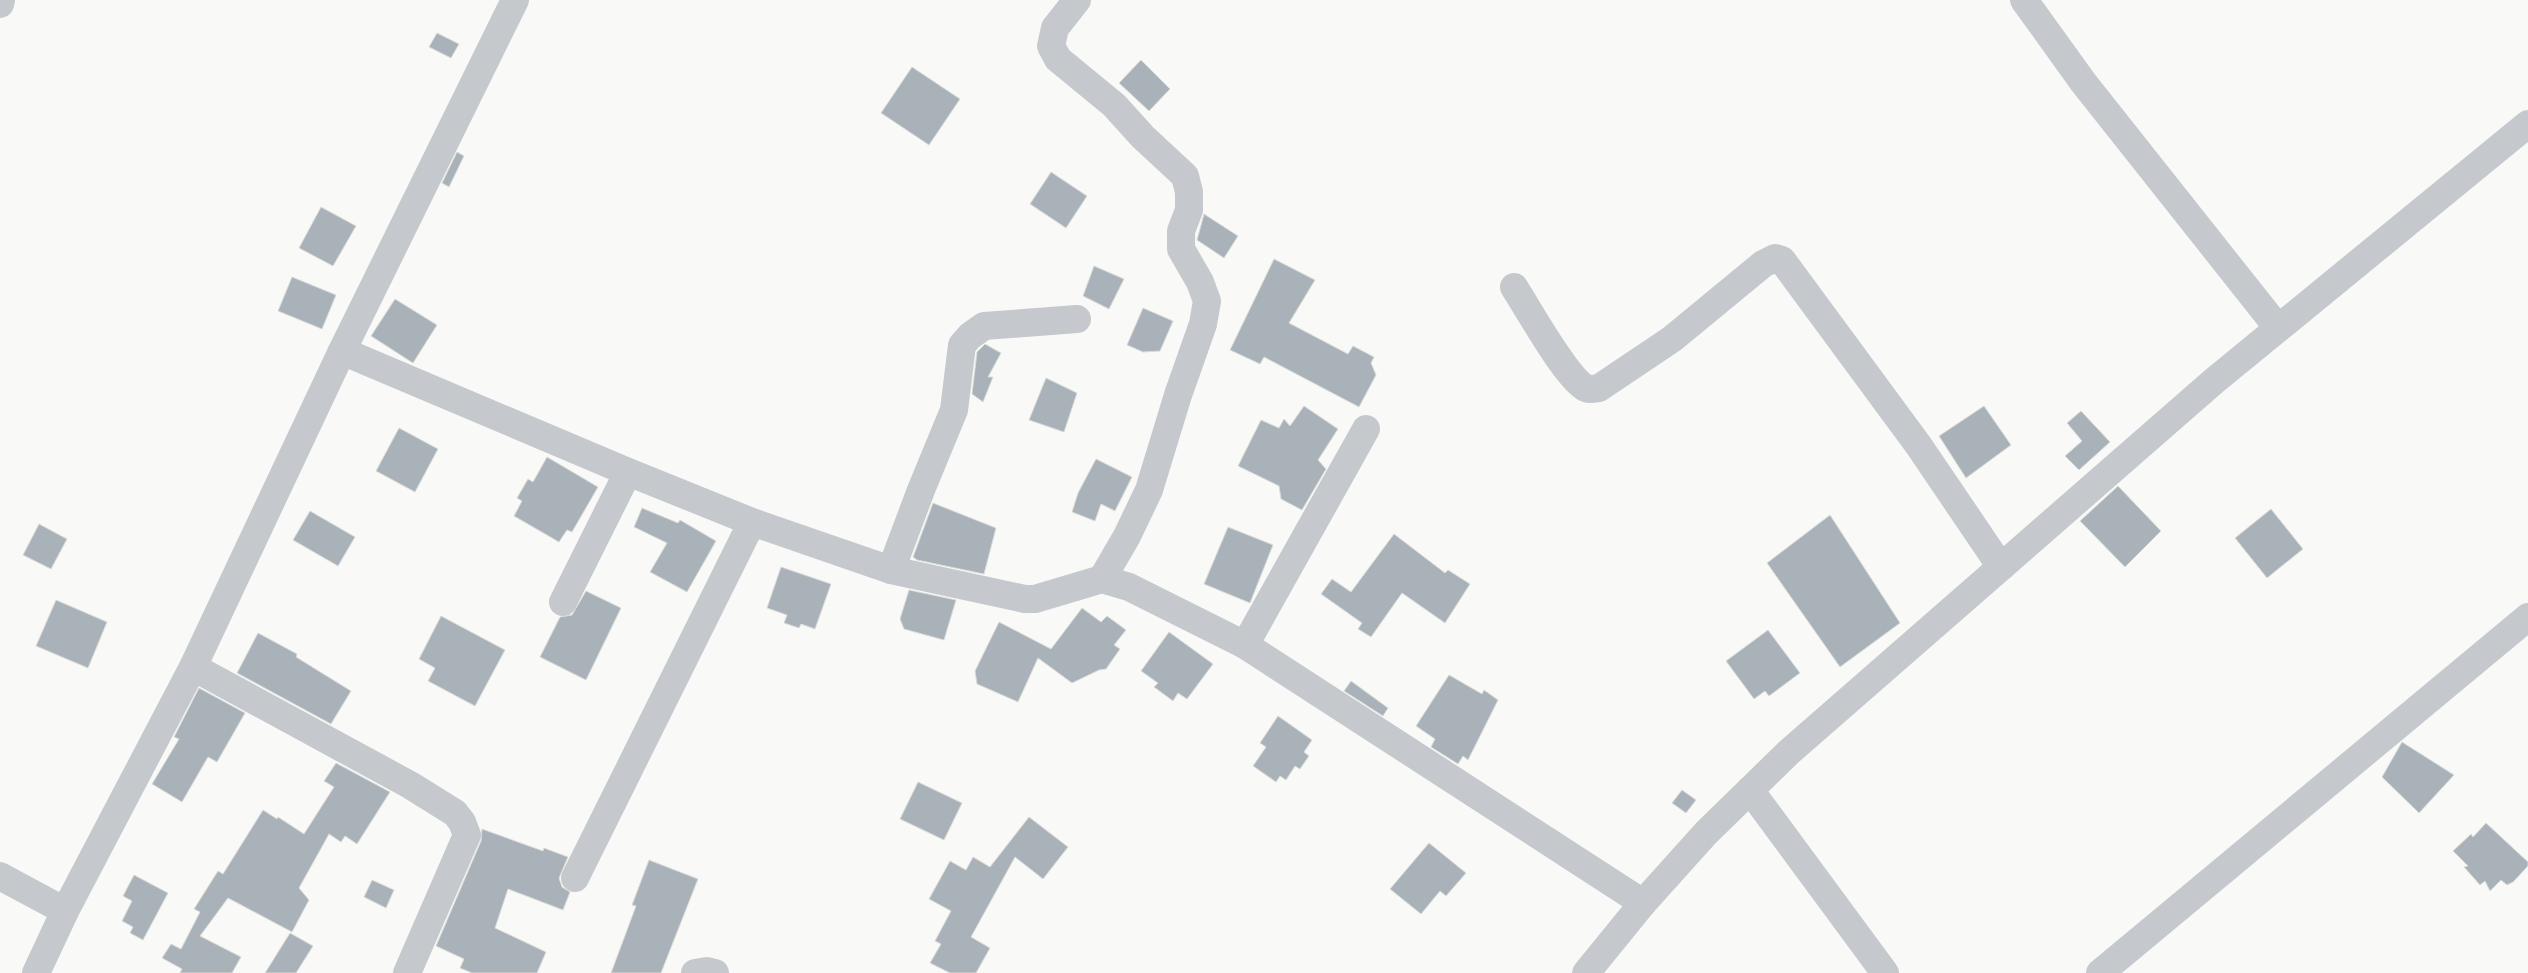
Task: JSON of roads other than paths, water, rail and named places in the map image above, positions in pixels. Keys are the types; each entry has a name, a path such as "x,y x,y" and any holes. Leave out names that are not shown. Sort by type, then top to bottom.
{"street":[{"path":"0,4 1,0"},
{"path":"36,973 65,911 193,667 342,351 516,0"},
{"path":"1077,0 1055,28 1051,46 1058,59 1114,105 1143,137 1184,176 1189,192 1189,210 1182,231 1181,249 1200,282 1207,301 1203,324 1178,395 1149,490 1127,536 1102,578"},
{"path":"2024,0 2089,90 2278,328"},
{"path":"1586,973 1643,902 1706,833 1789,752 2214,381 2528,124"},
{"path":"1514,287 1572,376 1584,388 1592,390 1599,388 1672,338 1763,264 1775,258 1782,260 1919,446 2001,567"},
{"path":"891,570 920,490 954,410 962,344 984,326 1077,319"},
{"path":"342,351 628,472 752,522 891,570 1025,599 1035,599 1102,578 1130,587 1245,645 1643,902"},
{"path":"1245,645 1366,429"},
{"path":"563,602 628,472"},
{"path":"575,878 752,522"},
{"path":"2100,973 2528,617"},
{"path":"193,667 410,785 456,814 462,822 467,835 407,973"},
{"path":"1750,790 1885,973"},
{"path":"0,876 65,911"},
{"path":"695,973 707,971 715,973"}]}
